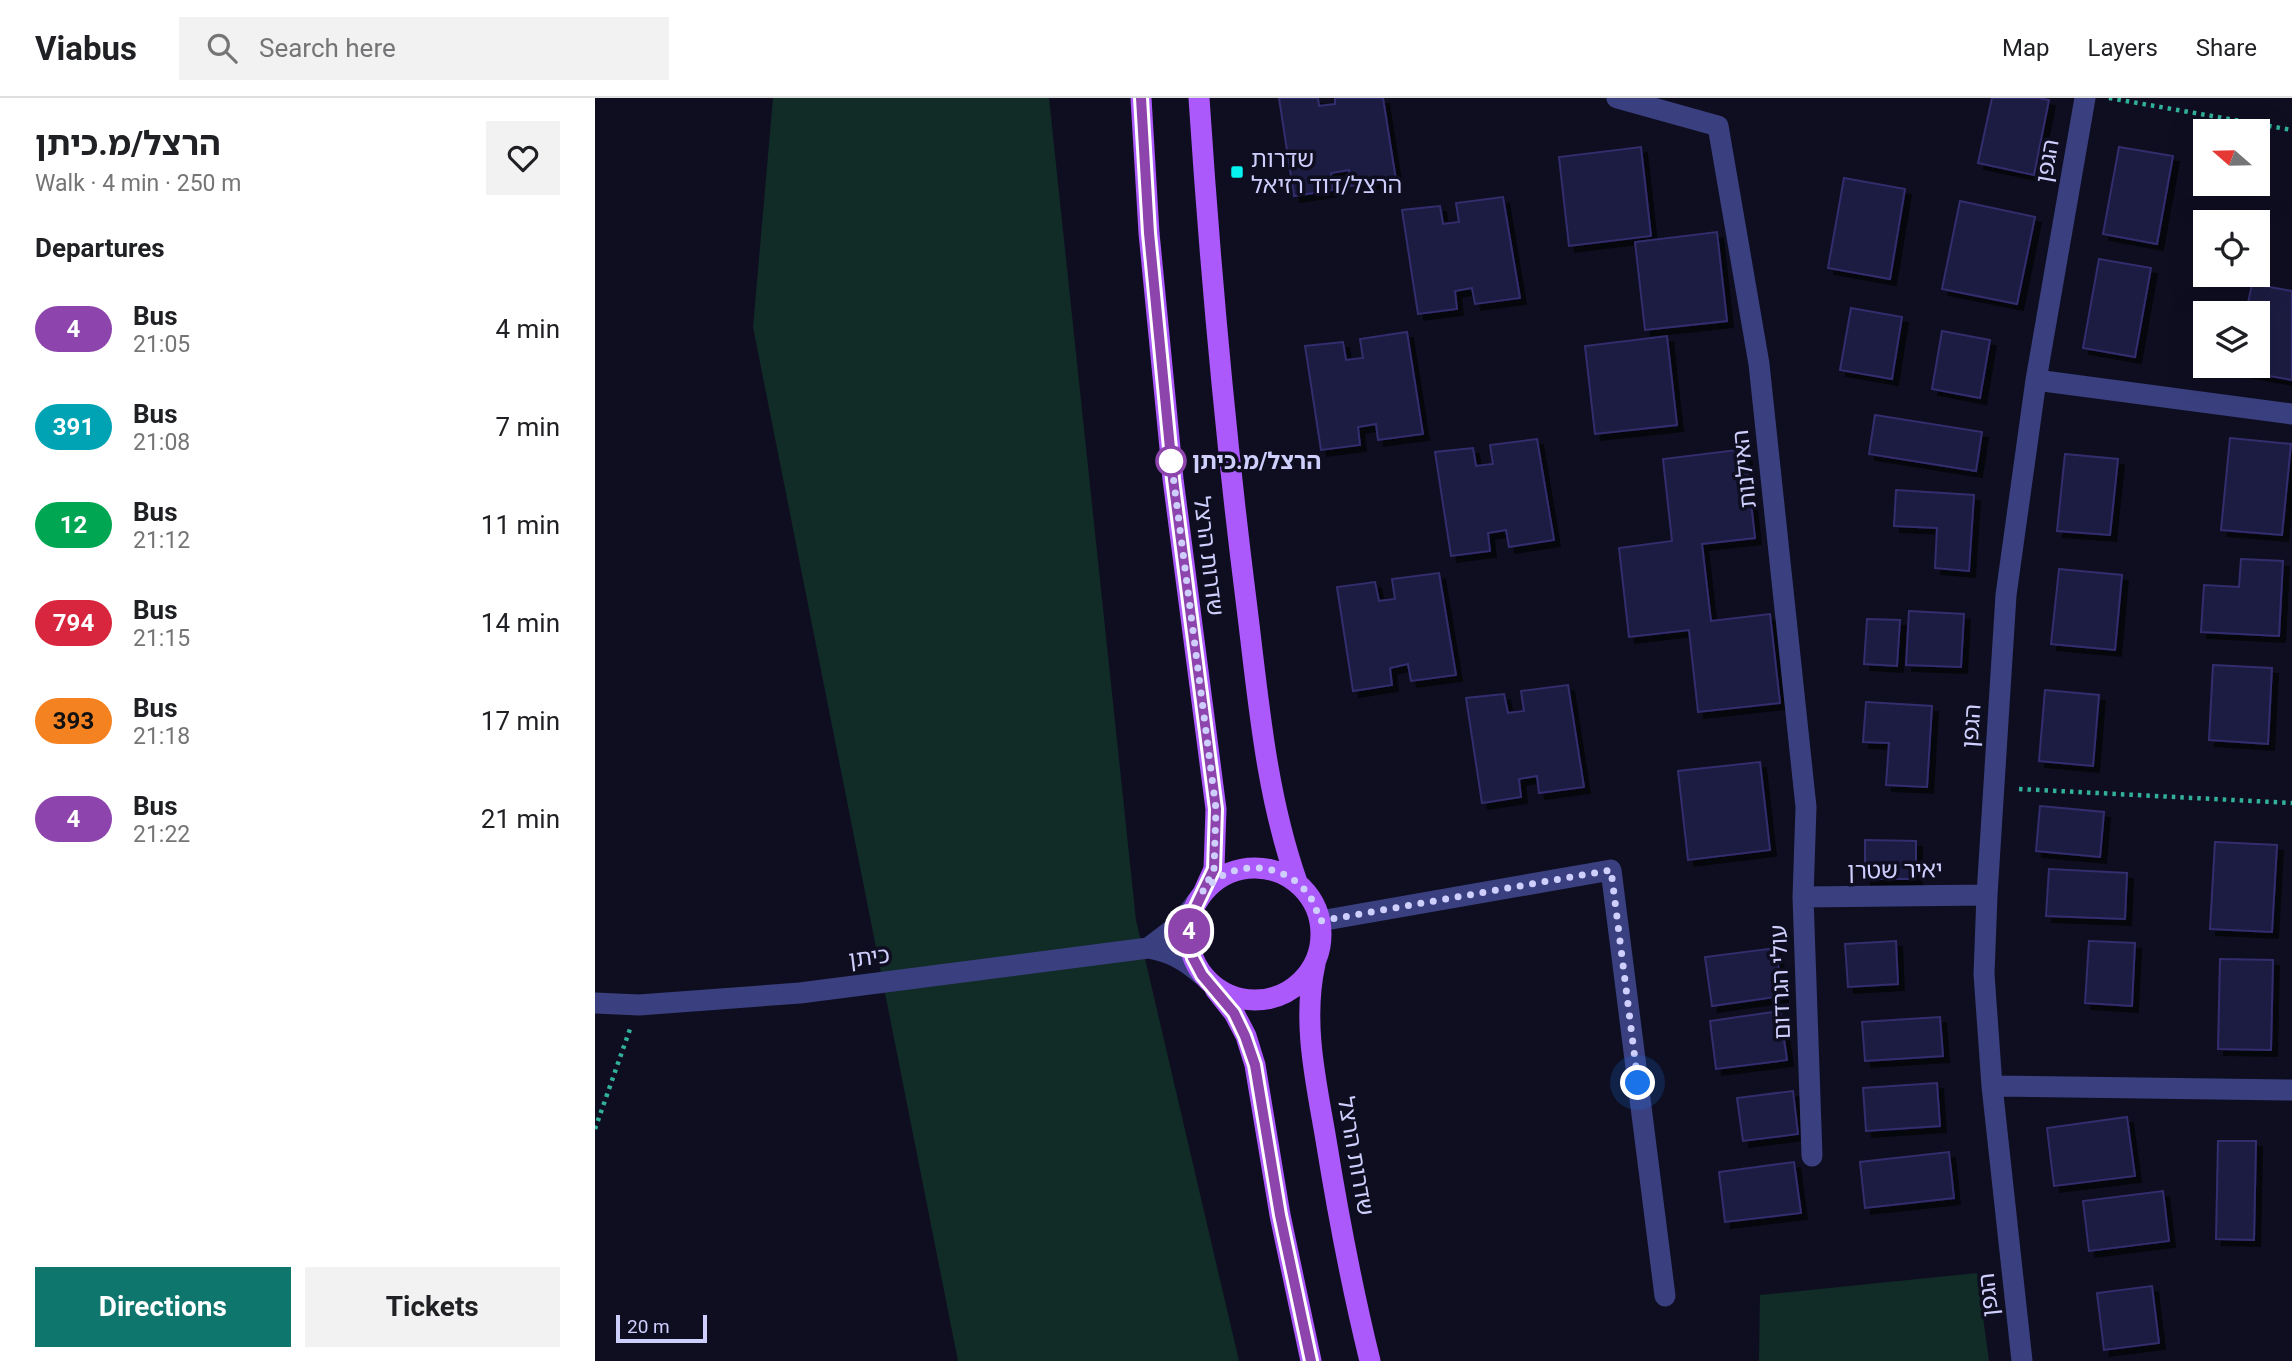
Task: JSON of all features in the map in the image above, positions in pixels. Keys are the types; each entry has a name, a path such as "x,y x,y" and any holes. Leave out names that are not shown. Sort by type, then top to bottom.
{"main road":[{"name":"שדרות הרצל","path":"1141,98 1149,233 1173,479 1216,809 1214,869 1200,896"},
{"name":"שדרות הרצל","path":"1199,98 1217,339 1252,649 1273,801 1282,840 1297,882"},
{"path":"1207,980 1229,996 1250,1000 1271,999 1290,991 1305,977 1316,959 1321,940 1320,921 1312,899 1297,882 1279,872 1259,867 1238,869 1219,877 1200,896 1190,919 1188,939 1193,958 1207,980 1234,1013 1255,1065 1280,1215 1311,1361"},
{"name":"שדרות הרצל","path":"1316,959 1308,1013 1311,1052 1337,1204 1370,1361"}],"street":[{"name":"האילנות","path":"1617,98 1718,127 1759,364 1806,807"},
{"name":"הגפן","path":"2022,1361 1992,1086 1984,974 1987,895 2005,595 2036,380 2085,98"},
{"path":"2036,380 2292,414"},
{"name":"עולי הגרדום","path":"1806,807 1803,898 1812,1156"},
{"path":"1320,921 1611,870 1665,1296"},
{"name":"יאיר שטרן","path":"1803,898 1987,895"},
{"name":"כיתן","path":"1148,948 1181,923 1200,896"},
{"name":"כיתן","path":"595,1003 639,1005 800,993 1148,948 1168,951 1188,962 1207,980"},
{"path":"1992,1086 2292,1090"}],"path":[{"path":"2109,98 2292,130"},
{"path":"1994,788 2292,803"},
{"path":"595,1129 639,1005"}],"green space":[{"path":"773,98 1049,98 1136,920 1239,1361 958,1361 753,327"},
{"path":"1977,1273 1989,1361 1759,1361 1760,1295"}],"building":[{"path":"1279,98 1318,98 1319,106 1335,104 1335,98 1383,98 1396,180 1351,186 1349,170 1331,173 1333,190 1294,196"},
{"path":"1992,98 2049,100 2034,175 1978,163"},
{"path":"1641,147 1651,236 1569,246 1559,157"},
{"path":"2119,147 2173,156 2157,244 2103,234"},
{"path":"1844,178 1905,189 1890,279 1828,268"},
{"path":"1503,197 1520,298 1475,304 1472,288 1455,291 1457,309 1418,314 1402,210 1440,206 1443,224 1459,222 1456,203"},
{"path":"1960,201 2035,217 2017,304 1942,289"},
{"path":"1717,232 1727,321 1645,330 1635,242"},
{"path":"2099,259 2151,268 2135,357 2083,348"},
{"path":"2251,287 2292,291 2292,380 2270,376 2270,301 2248,301"},
{"path":"1851,308 1902,317 1892,379 1840,370"},
{"path":"1942,331 1990,340 1980,398 1932,389"},
{"path":"1407,332 1423,434 1378,440 1376,424 1358,427 1360,445 1321,450 1305,346 1343,342 1346,360 1363,358 1360,339"},
{"path":"1667,336 1677,425 1595,434 1585,346"},
{"path":"1875,415 1982,432 1976,471 1869,454"},
{"path":"2230,438 2291,444 2282,535 2221,530"},
{"path":"1537,439 1554,540 1509,547 1506,530 1488,533 1490,551 1451,556 1435,452 1473,448 1476,466 1493,464 1490,445"},
{"path":"1745,449 1755,538 1702,544 1711,621 1770,614 1780,703 1698,712 1689,630 1629,637 1619,548 1672,541 1663,459"},
{"path":"2065,454 2118,459 2110,535 2057,531"},
{"path":"1896,490 1974,495 1969,571 1935,568 1937,528 1894,526"},
{"path":"2241,559 2283,561 2279,636 2201,632 2204,585 2239,587"},
{"path":"2059,569 2122,575 2115,650 2051,644"},
{"path":"1439,573 1456,675 1411,681 1408,664 1390,668 1392,685 1353,691 1337,587 1375,582 1379,601 1395,599 1392,579"},
{"path":"1909,611 1964,614 1961,667 1906,665"},
{"path":"1867,619 1900,620 1897,666 1864,664"},
{"path":"2213,665 2272,668 2268,744 2209,740"},
{"path":"1568,685 1584,787 1539,793 1537,776 1519,779 1521,797 1482,803 1466,698 1504,694 1508,713 1524,711 1521,691"},
{"path":"2045,690 2099,695 2093,766 2039,761"},
{"path":"1866,702 1932,706 1927,787 1886,785 1889,743 1863,742"},
{"path":"1760,762 1770,850 1688,860 1678,771"},
{"path":"2040,806 2104,812 2100,857 2036,851"},
{"path":"1865,840 1916,841 1916,879 1865,879"},
{"path":"2215,842 2277,845 2272,932 2210,929"},
{"path":"2049,869 2127,873 2125,919 2046,916"},
{"path":"1896,941 1898,984 1848,987 1845,944"},
{"path":"2089,941 2135,943 2132,1006 2085,1003"},
{"path":"1776,948 1782,996 1712,1006 1705,957"},
{"path":"2220,959 2273,960 2271,1050 2218,1049"},
{"path":"1780,1011 1787,1060 1716,1069 1710,1021"},
{"path":"1940,1017 1943,1056 1865,1061 1862,1022"},
{"path":"1937,1083 1940,1126 1866,1131 1863,1088"},
{"path":"1793,1091 1798,1134 1743,1141 1737,1098"},
{"path":"2127,1117 2135,1176 2054,1186 2047,1128"},
{"path":"2218,1141 2256,1141 2254,1240 2216,1239"},
{"path":"1949,1152 1954,1198 1865,1208 1860,1162"},
{"path":"1794,1162 1801,1213 1725,1222 1719,1172"},
{"path":"2163,1191 2169,1241 2089,1251 2083,1201"},
{"path":"2152,1286 2159,1343 2104,1350 2097,1293"}],"bus line":[{"name":"4","path":"1141,98 1149,233 1173,479 1216,809 1214,869 1190,919 1188,939 1193,958 1202,975 1234,1013 1255,1065 1280,1215 1311,1361"}],"place":[{"name":"שדרות הרצל/דוד רזיאל","path":"1237,172"},
{"name":"הרצל/מ.כיתן","path":"1171,461"}],"route":[{"path":"1171,461 1170,452 1216,809 1214,869 1203,891 1219,877 1238,869 1259,867 1279,872 1297,882 1312,899 1320,921 1611,870 1638,1083"}]}
